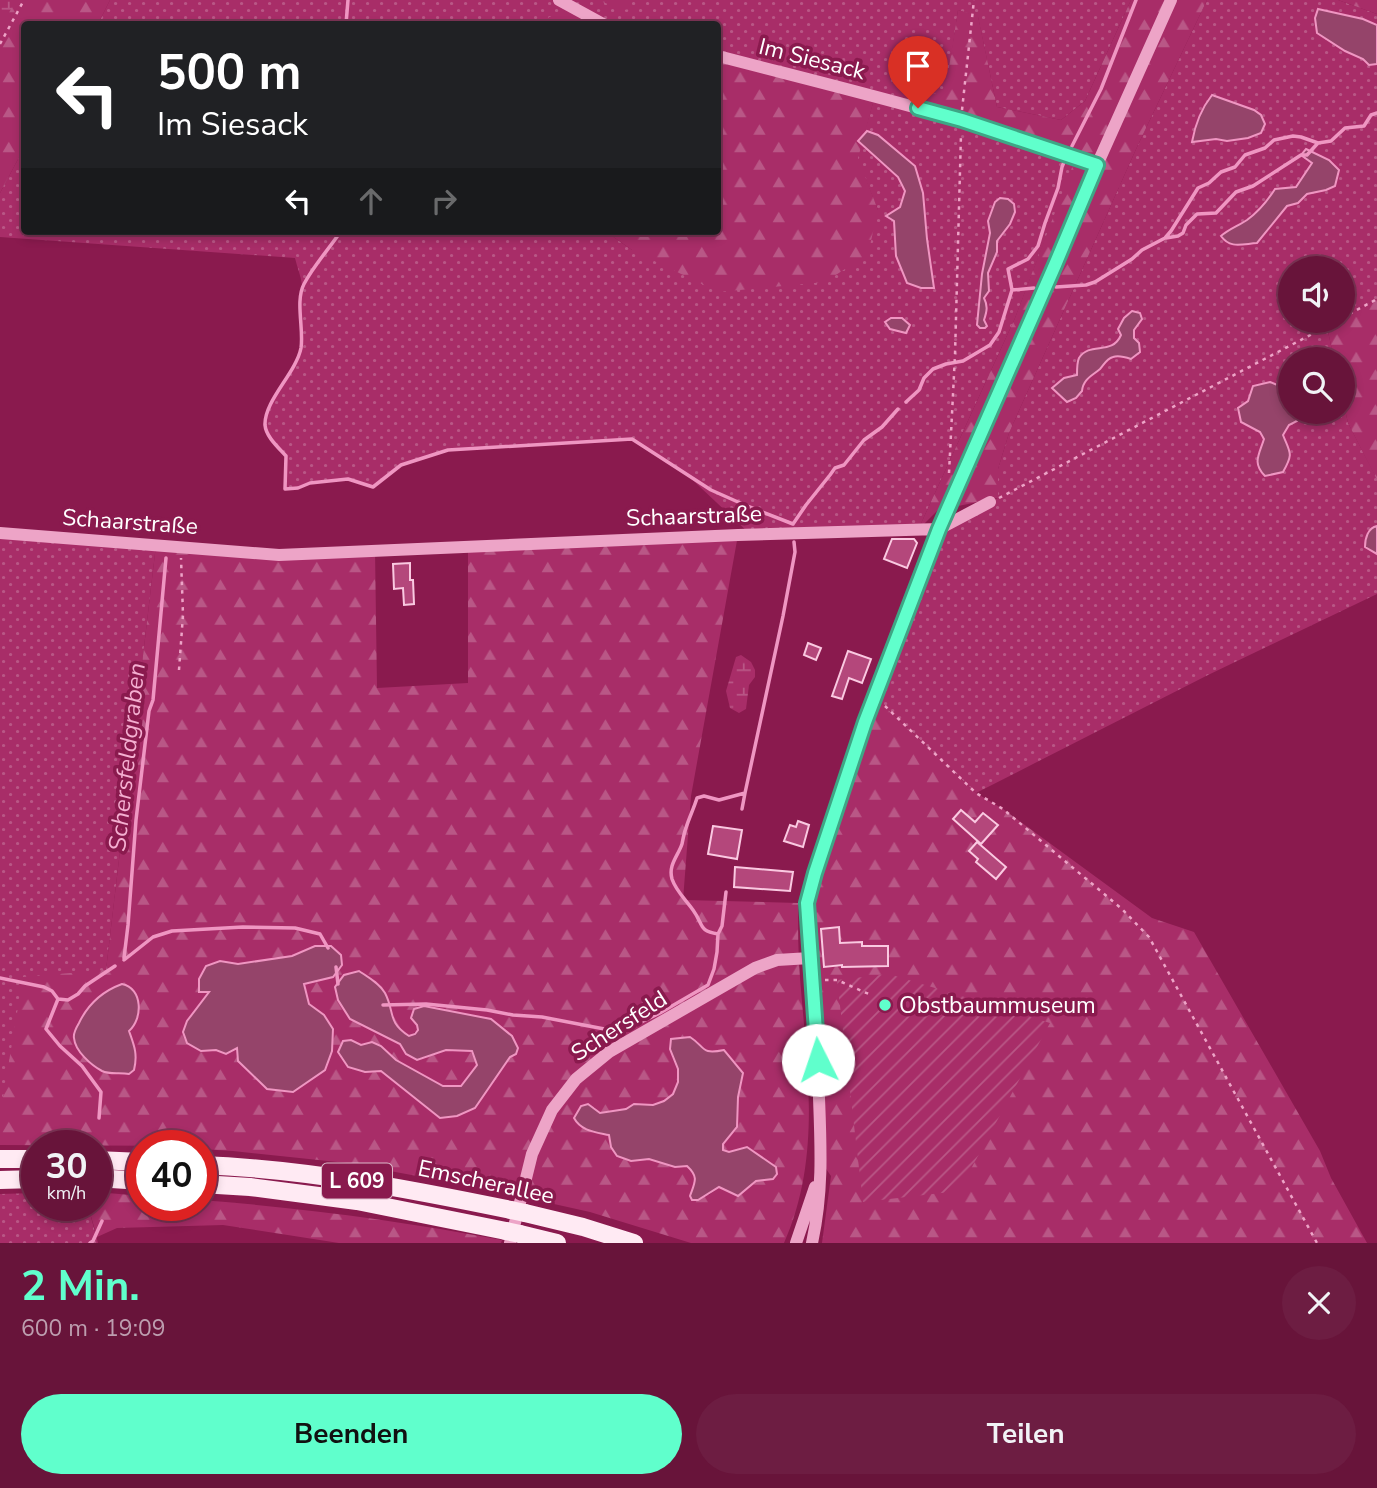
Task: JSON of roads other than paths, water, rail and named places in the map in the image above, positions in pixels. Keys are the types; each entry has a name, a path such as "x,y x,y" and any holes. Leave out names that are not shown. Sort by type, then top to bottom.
{"main road":[{"path":"0,1159 21,1159"},
{"name":"Emscherallee","path":"217,1166 341,1178 518,1212 583,1227 634,1243"},
{"path":"0,1180 21,1179"},
{"name":"Emscherallee","path":"217,1185 357,1201 512,1236 557,1243"}],"street":[{"path":"559,0 598,21"},
{"path":"812,1243 818,1213 822,1163 807,903 815,873 865,722 939,529 1171,0"},
{"name":"Im Siesack","path":"721,57 962,120 1097,165"},
{"name":"Schaarstraße","path":"0,533 279,555 939,529 990,502"},
{"name":"Schersfeld","path":"512,1236 532,1154 552,1110 576,1079 609,1052 755,968 777,960 810,958"},
{"path":"796,1243 822,1163"}],"waterway":[{"path":"346,21 348,0"},
{"path":"1072,146 1101,89 1136,0"},
{"path":"1056,287 1095,282 1165,238 1198,188 1209,183 1221,172 1235,167 1245,155 1265,148 1274,140 1293,136 1318,143 1331,141 1345,128 1364,126 1371,115 1377,113"},
{"path":"1166,238 1183,233 1186,225 1197,214 1216,213 1236,192 1253,186 1301,155 1307,155 1318,143"},
{"path":"906,402 919,390 924,378 933,369 963,361 990,345 999,332 1012,290 1008,269 1028,259 1038,246 1064,162"},
{"path":"338,235 312,270 301,291 301,348 266,416 268,434 286,456 285,489 348,479 373,487 401,465 448,450 632,439 711,490 793,524"},
{"path":"1012,290 1034,288"},
{"path":"793,524 835,468 844,465 864,440 882,427 898,409"},
{"path":"383,1005 426,1004 487,1010 620,1032 708,985 714,969 718,934 707,931 702,926 676,888 671,869 697,798 704,796 719,800 745,793 783,616 795,552 794,542"},
{"name":"Schersfeldgraben","path":"124,958 136,820 149,711 153,700 166,558"},
{"path":"742,809 745,793"},
{"path":"718,934 722,926 726,892"},
{"path":"124,960 153,937 172,931 243,927 295,928 320,934 328,948"},
{"path":"99,1118 101,1092 82,1066 46,1029 58,999 68,1000 115,966"},
{"path":"336,967 338,984"},
{"path":"0,978 44,987 52,991 58,999"},
{"path":"90,1243 102,1221"}],"place":[{"name":"Obstbaummuseum","path":"885,1005"}]}
